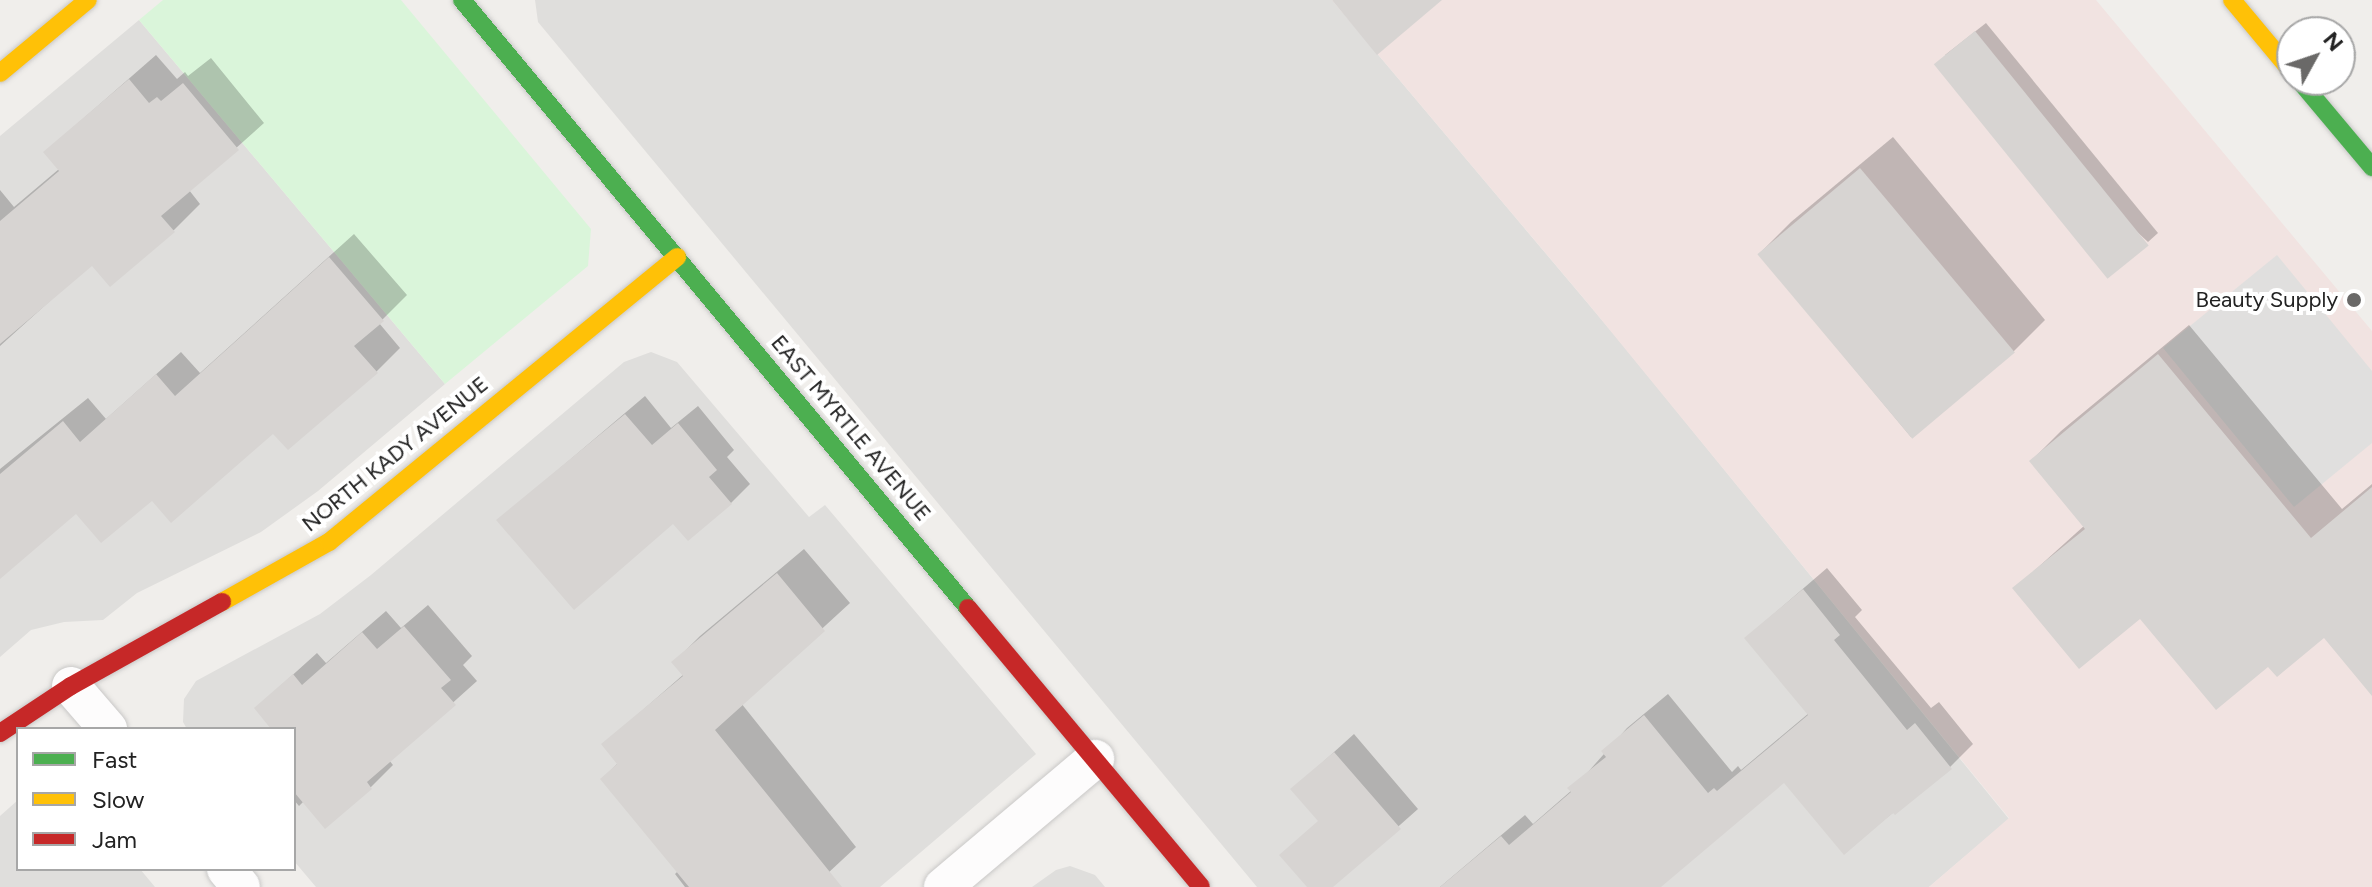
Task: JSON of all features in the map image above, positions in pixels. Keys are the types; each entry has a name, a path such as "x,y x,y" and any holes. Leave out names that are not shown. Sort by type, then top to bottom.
{"street":[{"path":"0,73 88,0"},
{"name":"EAST MYRTLE AVENUE","path":"462,0 1201,887"},
{"path":"2232,0 2276,53"},
{"path":"2312,96 2372,167"},
{"name":"NORTH KADY AVENUE","path":"0,733 71,686 329,542 677,257"},
{"path":"71,686 106,727"},
{"path":"943,887 1095,759"},
{"path":"228,871 241,887"}],"shaded area":[{"path":"535,0 1332,0 1612,332 2009,819 1929,887 1257,887 538,22"},
{"path":"1332,0 2096,0 2372,331 2372,887 1929,887 2009,818 1586,301"},
{"path":"139,20 445,384 318,491 261,532 137,593 103,620 64,622 31,630 0,657 0,136"},
{"path":"2277,255 2372,371 2372,443 2294,507 2163,348"},
{"path":"651,352 677,362 809,517 825,505 1036,754 880,887 316,887 296,863 296,727 186,727 183,722 184,699 196,681 320,614 371,575 624,362"},
{"path":"16,802 16,871 142,871 155,887 0,887 0,816"},
{"path":"1070,866 1095,875 1105,887 1032,887 1056,870"}],"green space":[{"path":"163,0 401,0 591,229 588,266 445,384 139,20"}],"building":[{"path":"1332,0 1442,0 1377,55"},
{"path":"1975,31 2149,245 2108,279 1934,64"},
{"path":"129,79 149,103 157,97 161,101 183,83 239,150 161,216 175,232 110,287 92,266 0,344 0,221 59,171 43,152"},
{"path":"1860,168 2015,353 1912,439 1757,254"},
{"path":"329,257 384,321 354,346 378,373 288,450 273,434 171,523 152,501 101,543 76,514 0,579 0,474 63,421 80,442 156,374 175,396"},
{"path":"2158,354 2311,538 2372,487 2372,696 2324,638 2277,677 2268,667 2216,710 2140,619 2079,669 2012,588 2085,529 2029,461"},
{"path":"625,414 652,445 678,423 717,470 709,477 732,504 688,541 673,524 574,610 496,520"},
{"path":"777,573 825,631 715,730 842,887 689,887 600,779 617,764 601,744 683,676 671,662"},
{"path":"1803,589 1840,635 1834,640 1907,730 1915,723 1952,769 1844,855 1784,783 1661,887 1440,887 1501,836 1509,845 1571,792 1567,788 1606,757 1601,751 1644,715 1708,793 1714,788 1717,791 1808,715 1744,638"},
{"path":"404,626 451,680 441,688 456,705 367,782 372,789 325,829 296,794 296,727 269,727 254,708 293,674 302,685 362,632 377,649"},
{"path":"1334,752 1401,829 1333,887 1307,887 1279,855 1318,821 1290,789"}],"traffic: fast":[{"path":"462,0 968,608"},
{"path":"2312,96 2372,167"}],"traffic: slow":[{"path":"0,73 88,0"},
{"path":"2232,0 2276,53"},
{"path":"222,602 329,542 677,257"}],"traffic: jam":[{"path":"0,733 71,686 222,602"},
{"path":"968,608 1201,887"}],"place":[{"name":"Beauty Supply","path":"2354,300"}]}
